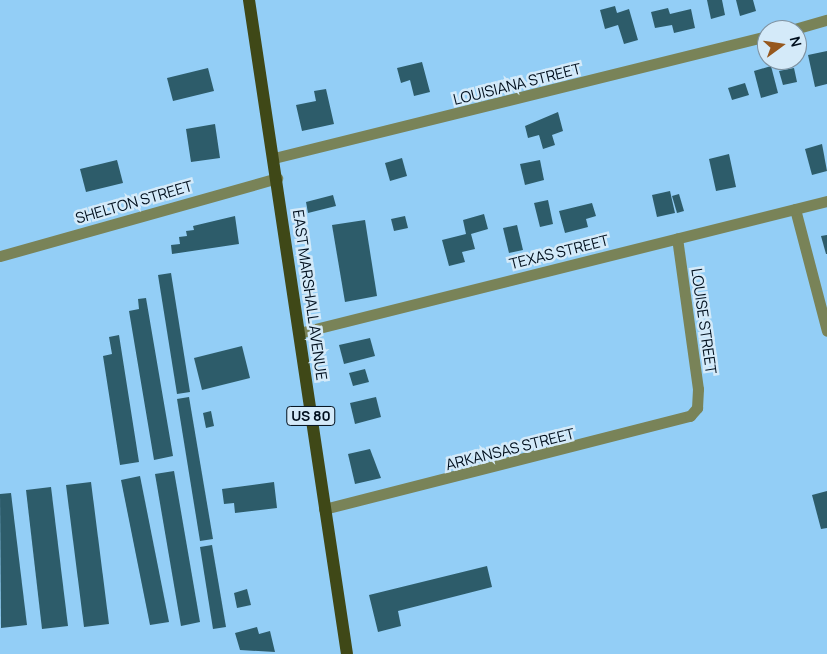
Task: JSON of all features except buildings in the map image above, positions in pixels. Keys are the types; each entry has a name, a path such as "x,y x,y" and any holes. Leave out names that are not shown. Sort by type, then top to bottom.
{"main road":[{"name":"EAST MARSHALL AVENUE","path":"249,0 277,178 346,654"}],"street":[{"path":"807,26 827,20"},
{"name":"LOUISIANA STREET","path":"274,158 757,38"},
{"name":"SHELTON STREET","path":"0,256 277,178"},
{"name":"TEXAS STREET","path":"299,333 827,201"},
{"path":"795,209 827,331"},
{"name":"LOUISE STREET","path":"677,238 698,389 697,408"},
{"name":"ARKANSAS STREET","path":"324,508 674,424 697,408"}]}
